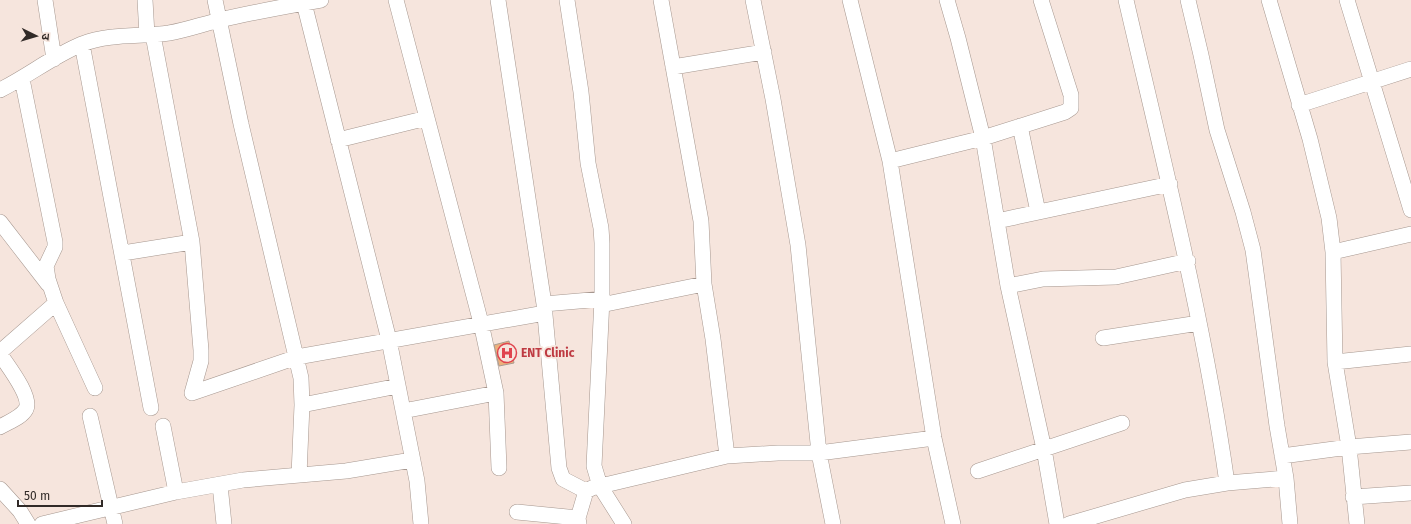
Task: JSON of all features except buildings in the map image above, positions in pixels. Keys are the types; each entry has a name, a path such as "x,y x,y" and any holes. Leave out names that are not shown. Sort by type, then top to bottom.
{"street":[{"path":"45,0 54,59"},
{"path":"145,0 150,35 192,242 201,361 192,393 297,357 481,324 544,308 602,302 704,284"},
{"path":"215,0 218,20 297,357 302,406 298,475"},
{"path":"0,90 22,80 54,59 82,44 110,36 150,35 184,30 283,3 304,3 321,0"},
{"path":"396,0 481,324 496,393 499,468"},
{"path":"498,0 544,308 559,468 563,479 593,489 624,524"},
{"path":"517,512 578,521 593,489 602,302 600,228 588,163 581,92 567,0"},
{"path":"661,0 702,221 704,284 713,339 727,456"},
{"path":"753,0 764,52 798,245 819,453 833,524"},
{"path":"850,0 890,161 934,438 953,524"},
{"path":"947,0 983,138 1008,286 1044,449 1057,524"},
{"path":"890,161 983,138 1065,112 1071,108 1071,95 1041,0"},
{"path":"1126,0 1188,261 1228,483"},
{"path":"1188,0 1217,130 1243,212 1253,250 1286,478 1290,524"},
{"path":"1269,0 1323,185 1329,218 1333,252 1335,362 1349,446 1353,497 1357,524"},
{"path":"1347,0 1371,81 1404,164 1411,210"},
{"path":"304,3 389,340 417,481 421,524"},
{"path":"82,44 123,253 151,408"},
{"path":"673,67 764,52"},
{"path":"1299,105 1411,69"},
{"path":"22,80 55,242 55,247 46,266 51,288 56,303 95,388"},
{"path":"338,140 427,118"},
{"path":"1020,126 1038,212"},
{"path":"997,221 1170,184"},
{"path":"0,222 51,288"},
{"path":"1333,252 1411,234"},
{"path":"123,253 192,242"},
{"path":"1008,286 1043,279 1116,277 1188,261"},
{"path":"0,427 21,415 26,409 27,402 25,395 0,353 56,303"},
{"path":"1103,338 1199,323"},
{"path":"1335,362 1411,354"},
{"path":"302,406 398,386"},
{"path":"403,411 496,393"},
{"path":"90,416 115,524"},
{"path":"978,471 1122,423"},
{"path":"163,426 176,492"},
{"path":"593,489 727,456 778,453 819,453 934,438"},
{"path":"1282,456 1349,446 1411,442"},
{"path":"42,524 176,492 260,477 365,469 412,460"},
{"path":"1069,524 1091,521 1171,493 1228,483 1286,478"},
{"path":"220,485 224,524"},
{"path":"0,489 20,511 28,524"},
{"path":"1353,497 1411,493"}],"place":[{"name":"ENT Clinic","path":"507,353"}]}
